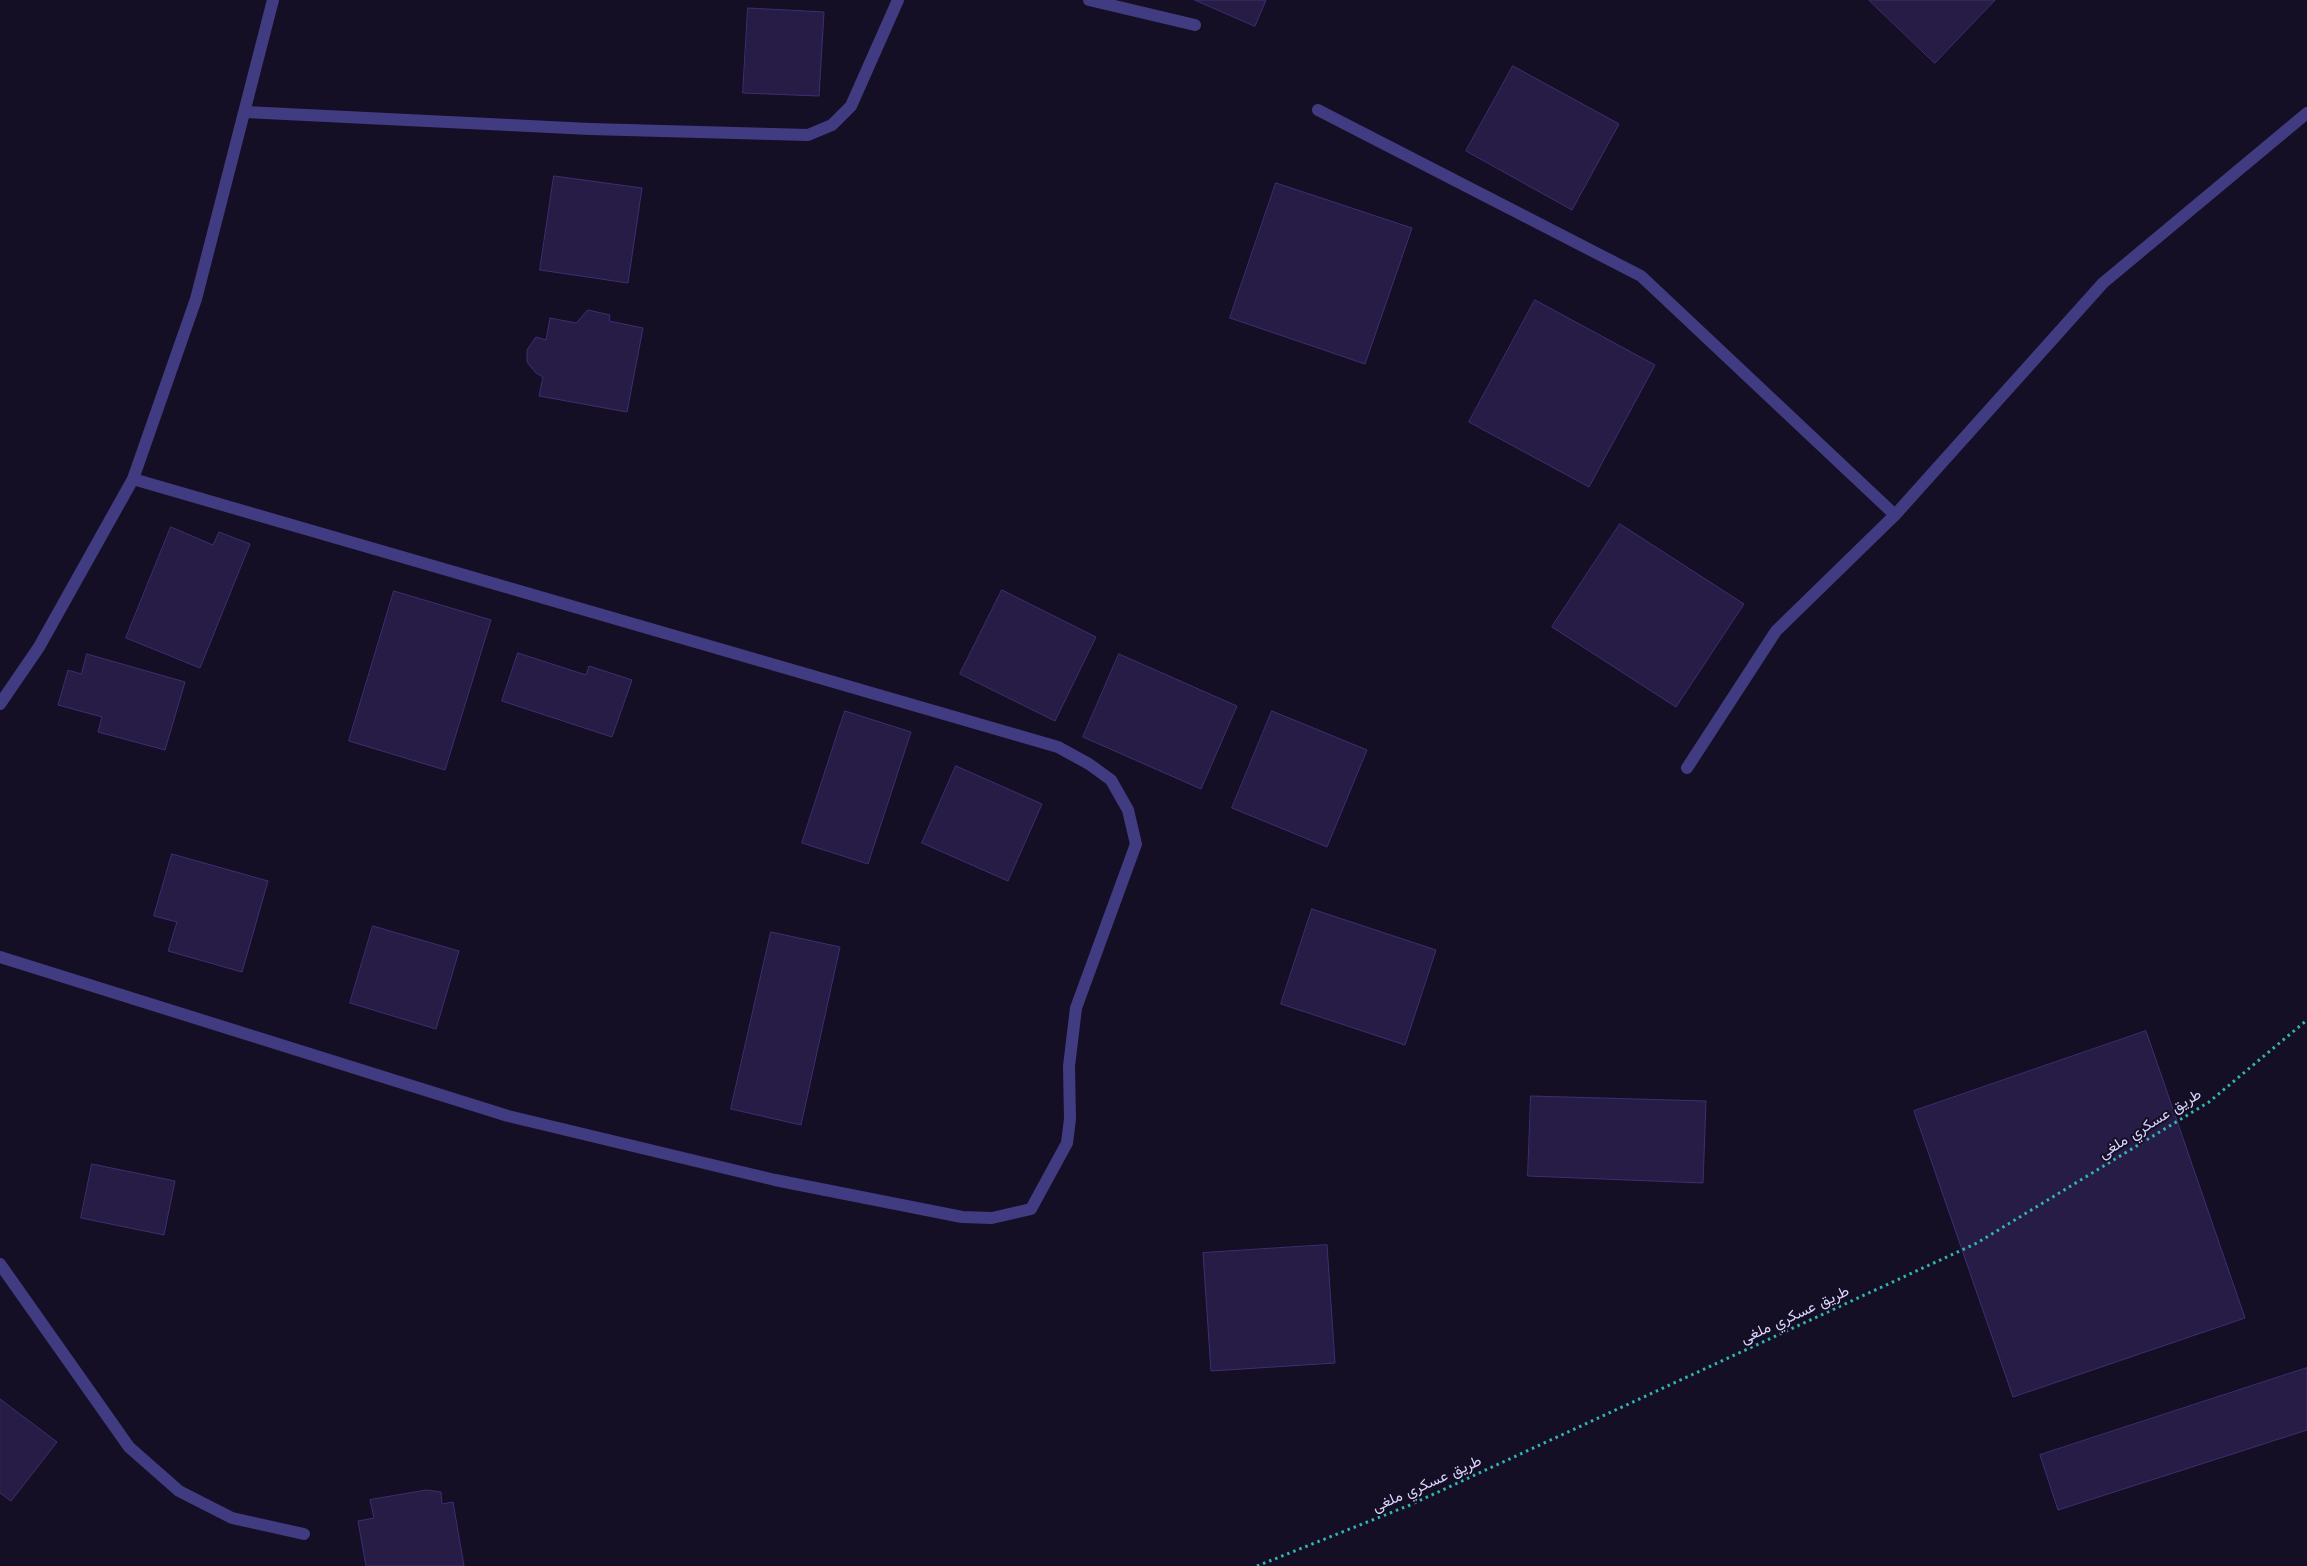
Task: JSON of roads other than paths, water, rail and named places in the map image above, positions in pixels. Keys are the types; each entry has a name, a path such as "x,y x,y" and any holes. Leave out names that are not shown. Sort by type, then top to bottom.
{"street":[{"path":"0,704 38,647 133,479 196,299 273,0"},
{"path":"245,112 590,129 808,135 832,125 851,106 898,0"},
{"path":"1089,0 1195,25"},
{"path":"1318,110 1641,276 1895,515"},
{"path":"1688,768 1776,631 1895,515 2103,282 2307,113"},
{"path":"0,957 508,1116 775,1180 962,1217 992,1218 1031,1209 1067,1143 1070,1119 1069,1066 1076,1008 1136,844 1128,810 1111,780 1089,764 1058,746 133,479"},
{"path":"0,1264 129,1448 179,1491 232,1518 304,1534"}]}
